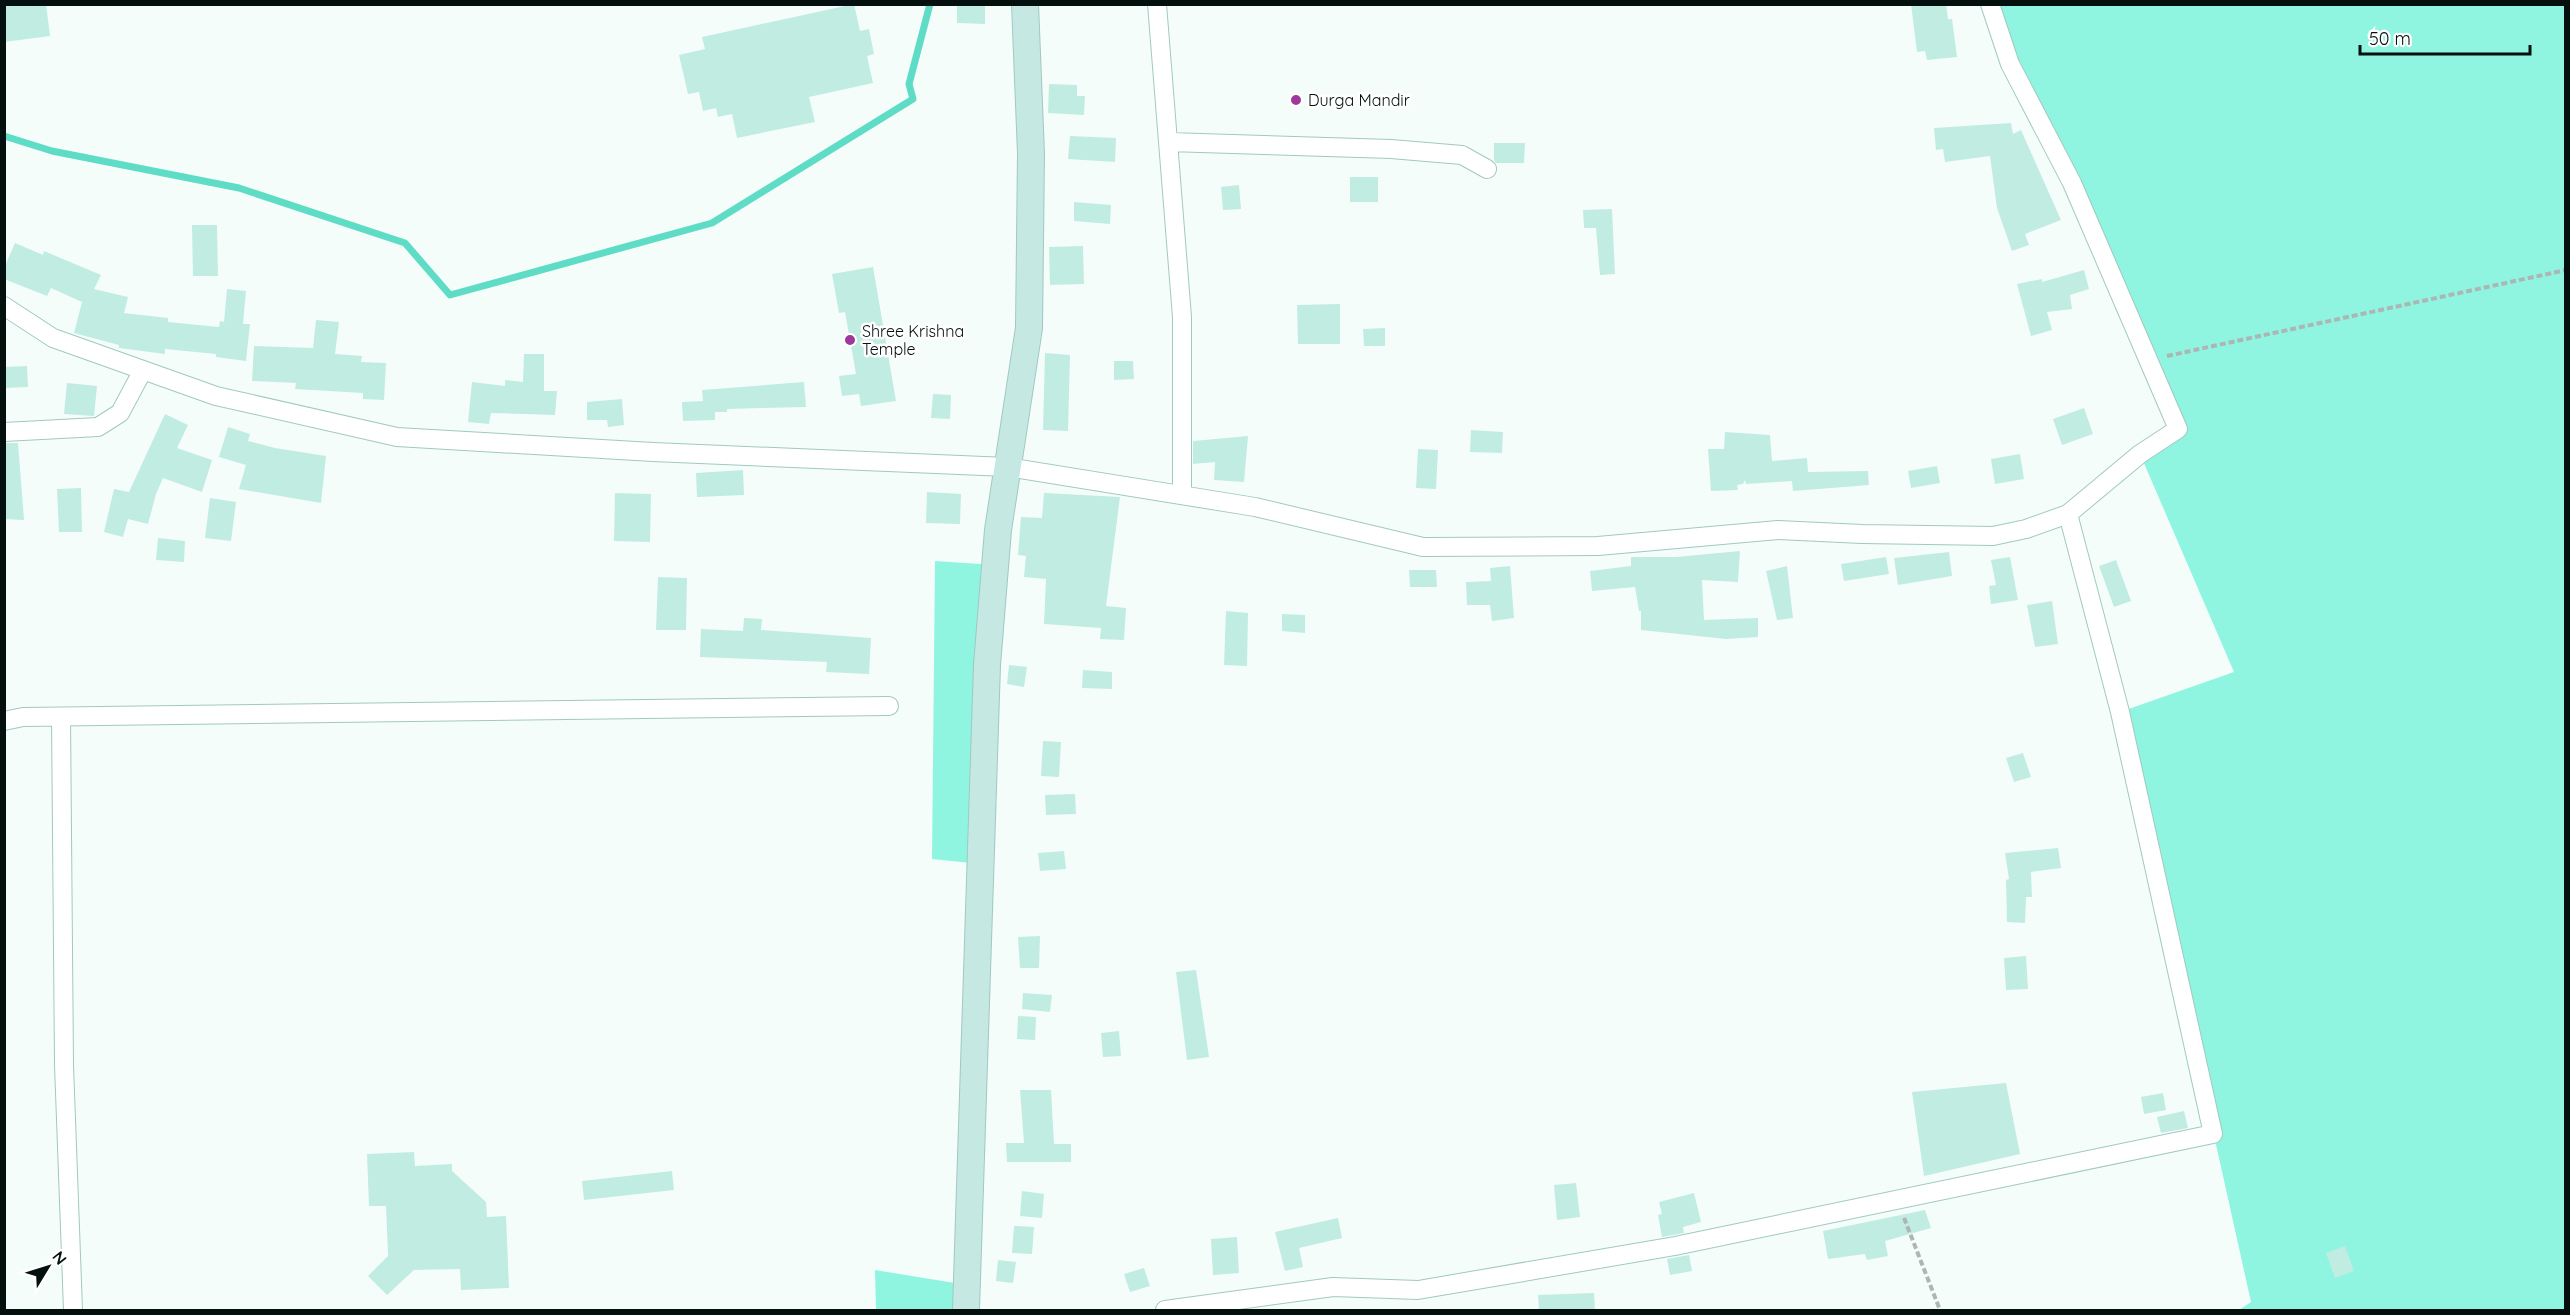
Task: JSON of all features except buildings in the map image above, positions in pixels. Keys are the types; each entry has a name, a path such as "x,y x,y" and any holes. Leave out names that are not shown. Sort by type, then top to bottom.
{"main road":[{"path":"966,1311 987,664 998,530 1029,328 1032,154 1025,4"}],"street":[{"path":"1157,4 1182,317 1182,495"},
{"path":"4,306 53,338 216,396 397,437 653,452 1007,467 1256,507 1423,548 1598,546 1778,530 1993,536 2026,529 2068,514 2140,454 2178,429 2072,183 2010,64 1990,4"},
{"path":"1169,142 1403,150 1462,155 1487,169"},
{"path":"4,432 98,427 120,413 143,370"},
{"path":"1165,1311 1334,1287 1418,1290 1675,1246 2213,1134 2120,712 2068,514"},
{"path":"4,721 23,717 889,706"},
{"path":"61,717 64,1065 73,1311"}],"path":[{"path":"2147,361 2565,270"},
{"path":"1898,1200 1940,1311"}],"green space":[{"path":"1990,5 2565,5 2565,1310 2239,1310 2251,1302 2120,712 2234,672 2140,454 2177,429"},
{"path":"935,561 995,565 981,864 932,859"},
{"path":"875,1270 967,1285 966,1310 876,1310"}],"waterway":[{"path":"4,136 52,151 239,188 405,243 450,295 712,223 913,99 909,84 930,4"}],"place":[{"name":"Durga Mandir","path":"1296,100"},
{"name":"Shree Krishna Temple","path":"850,340"}]}
